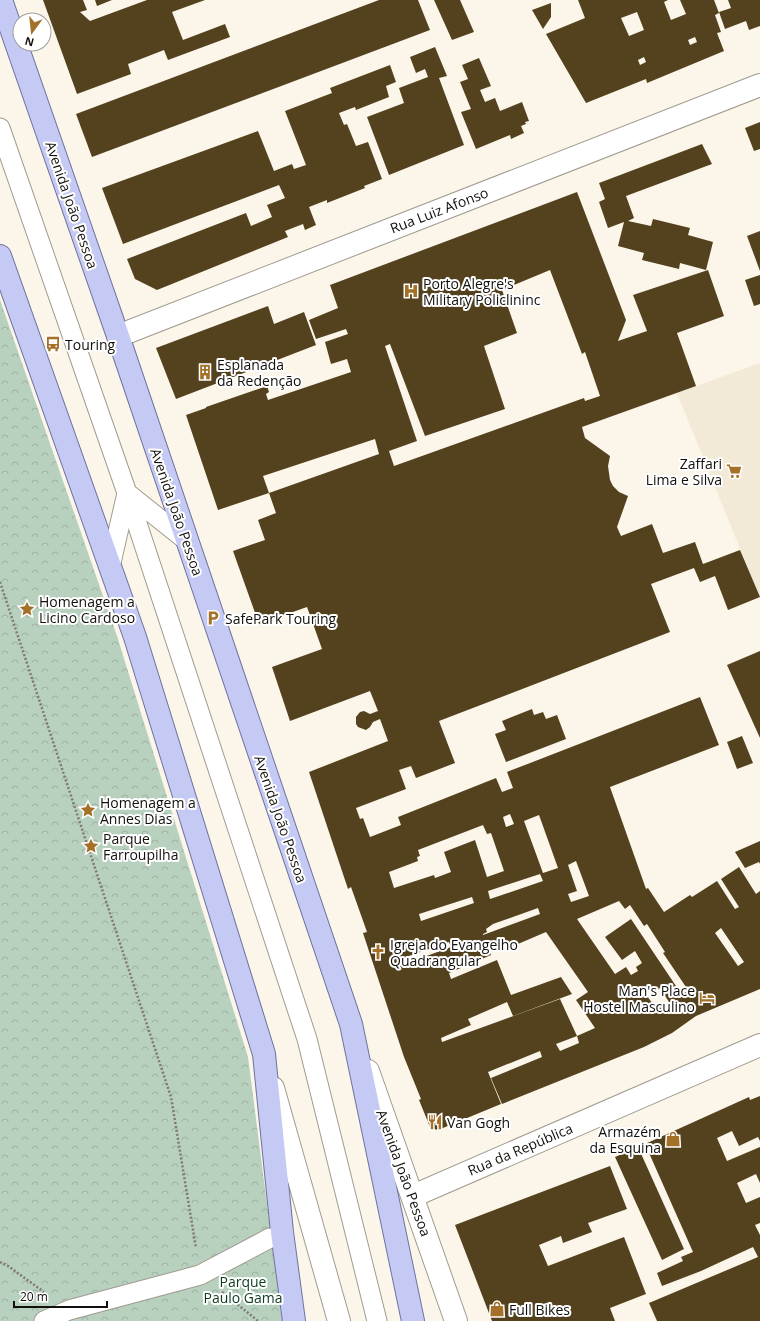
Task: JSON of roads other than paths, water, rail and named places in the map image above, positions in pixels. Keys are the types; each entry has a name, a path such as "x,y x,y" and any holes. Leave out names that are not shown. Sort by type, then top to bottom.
{"main road":[{"name":"Avenida João Pessoa","path":"1,0 118,336 351,1024 413,1321"},
{"path":"0,256 135,637 264,1054 282,1232 294,1321"}],"street":[{"name":"Rua Luiz Afonso","path":"118,336 760,85"},
{"name":"Avenida João Pessoa","path":"351,1024 456,1321"},
{"name":"Rua da República","path":"412,1196 760,1045"},
{"path":"264,1054 339,1321"}],"lane":[{"path":"0,128 127,493 307,1039 377,1321"},
{"path":"127,493 186,540"},
{"path":"110,567 127,493"},
{"path":"44,1321 69,1310 200,1275 270,1238"}],"place":[{"name":"Porto Alegre's Military Policlininc","path":"411,291"},
{"name":"Touring","path":"53,344"},
{"name":"Esplanada da Redenção","path":"205,372"},
{"name":"Zaffari Lima e Silva","path":"734,471"},
{"name":"Homenagem a Licino Cardoso","path":"27,609"},
{"name":"SafePark Touring","path":"213,618"},
{"name":"Homenagem a Annes Dias","path":"88,810"},
{"name":"Parque Farroupilha","path":"91,846"},
{"name":"Igreja do Evangelho Quadrangular","path":"378,952"},
{"name":"Man's Place Hostel Masculino","path":"707,998"},
{"name":"Van Gogh","path":"435,1122"},
{"name":"Armazém da Esquina","path":"673,1139"},
{"name":"Full Bikes","path":"497,1309"}],"park label":[{"name":"Parque Paulo Gama","path":"243,1290"}]}
